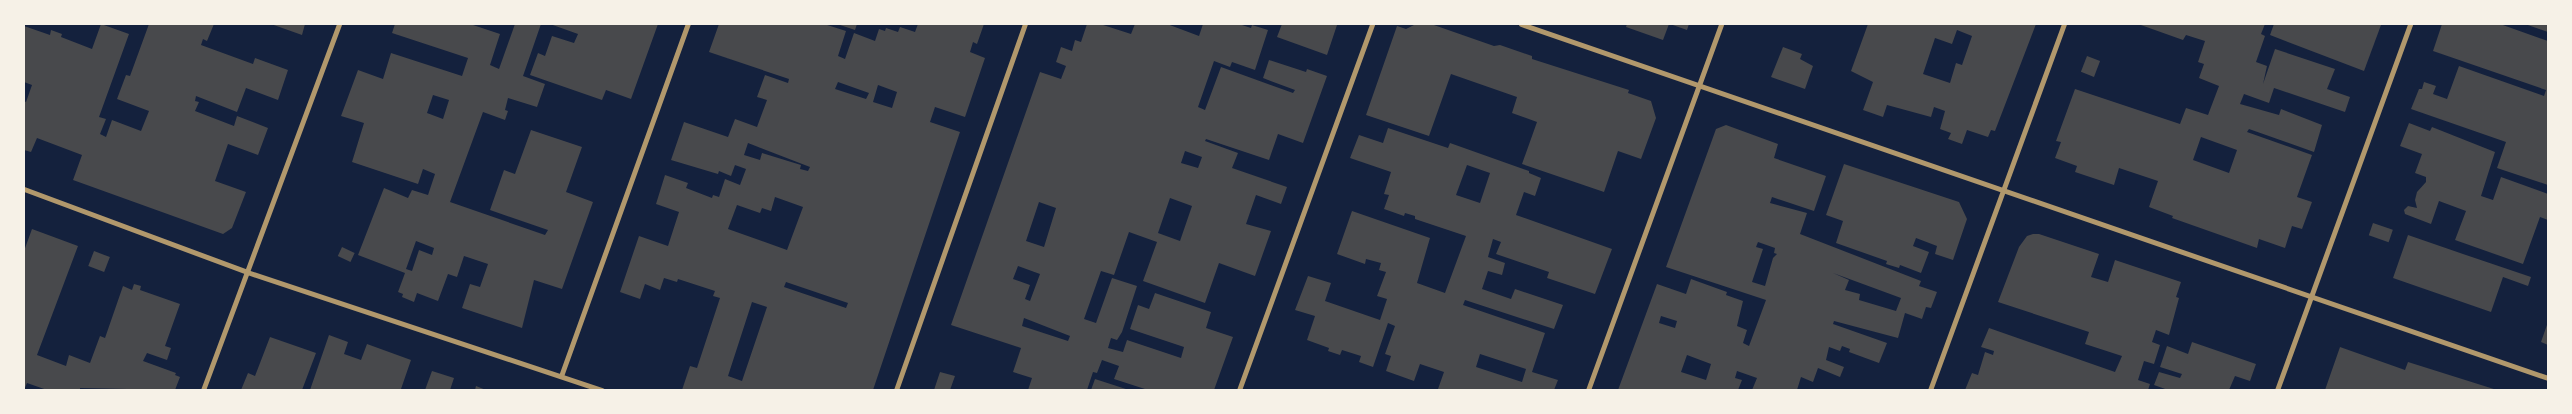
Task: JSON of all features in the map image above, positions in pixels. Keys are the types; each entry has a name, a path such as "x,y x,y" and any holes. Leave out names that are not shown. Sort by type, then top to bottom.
{"street":[{"path":"203,390 339,24"},
{"path":"561,376 688,24"},
{"path":"896,390 1025,24"},
{"path":"1239,390 1372,24"},
{"path":"1521,24 2548,378"},
{"path":"1588,390 1721,24"},
{"path":"1930,390 2064,24"},
{"path":"2277,390 2410,24"},
{"path":"24,189 247,272 602,390"}],"building":[{"path":"101,24 129,34 99,117 106,119 100,134 106,137 112,120 141,131 149,111 117,99 126,75 130,76 149,24 214,24 207,41 203,39 201,45 253,64 255,58 288,70 278,100 246,88 237,112 196,96 195,101 199,102 195,111 234,126 237,116 268,128 258,155 228,144 215,181 246,192 232,228 223,234 73,180 82,155 37,138 31,152 24,150 24,101 26,102 32,85 24,82 24,26 50,35 51,30 62,34 61,37 92,49"},
{"path":"271,24 305,24 302,35"},
{"path":"395,24 470,24 500,34 490,65 499,69 515,24 541,24 523,76 545,84 537,107 508,98 505,110 508,111 505,120 483,112 450,202 545,235 548,230 490,210 504,170 515,174 531,130 582,147 566,192 593,202 562,289 534,280 522,328 462,308 470,284 480,287 488,264 464,256 457,277 448,274 438,301 417,293 414,302 402,297 403,294 398,292 405,273 358,255 384,188 408,198 412,190 428,195 435,174 423,169 418,184 352,162 364,123 341,116 358,70 383,79 391,53 462,76 468,58 392,33","holes":["433,95 449,100 443,119 427,113","416,241 434,248 432,255 419,250 412,271 406,269"]},
{"path":"550,24 658,24 631,99 606,90 602,100 530,75 538,53 545,56 552,36 574,43 578,34"},
{"path":"719,24 824,24 846,31 838,56 845,59 854,33 875,41 879,29 885,31 886,28 898,32 900,27 915,32 918,24 984,24 977,44 973,42 970,52 985,58 965,117 935,107 930,122 960,132 873,390 682,390 690,366 697,368 720,298 713,296 715,291 678,279 677,282 664,278 660,290 645,284 640,299 620,292 639,236 668,246 679,212 656,204 665,175 688,183 686,188 712,198 713,195 719,197 725,179 740,185 746,169 735,165 731,176 719,171 718,174 671,160 684,122 728,137 735,119 757,127 767,100 757,97 765,75 788,83 789,79 709,52","holes":["838,82 869,93 866,99 835,89","878,85 897,92 892,108 873,102","748,143 810,167 808,171 800,169 801,165 762,153 760,160 744,155","775,197 803,207 787,250 728,229 737,205 760,213 762,208 771,211","786,282 848,303 846,308 784,287","752,302 767,307 742,381 728,376"]},
{"path":"837,24 857,24 855,30"},
{"path":"1087,24 1100,24 1131,34 1135,24 1167,24 1199,36 1203,24 1239,24 1251,28 1252,25 1268,30 1255,70 1232,62 1230,67 1214,61 1198,107 1205,110 1221,67 1293,93 1295,90 1263,78 1269,60 1306,72 1307,69 1327,76 1303,143 1278,134 1269,160 1206,139 1205,141 1238,153 1232,168 1287,187 1281,204 1256,195 1246,224 1271,231 1255,276 1219,263 1205,303 1143,281 1157,242 1129,232 1114,275 1101,271 1084,319 1096,323 1112,278 1137,286 1122,332 1117,340 1111,338 1108,348 1123,352 1127,340 1181,358 1184,347 1130,329 1138,305 1149,309 1155,293 1211,312 1206,328 1233,337 1214,390 1148,390 1114,379 1119,366 1102,360 1097,373 1093,372 1087,390 1028,390 1032,378 1013,372 1021,348 951,325 1040,72 1061,79 1066,66 1056,62 1061,47 1072,51 1075,40 1081,42","holes":["1185,151 1202,157 1198,168 1181,163","1170,198 1192,206 1180,241 1158,233","1039,202 1056,208 1044,247 1026,241","1018,266 1040,274 1030,301 1025,299 1030,285 1013,279","1024,318 1070,336 1068,341 1022,326"]},
{"path":"1282,24 1337,25 1327,55 1277,37"},
{"path":"1416,24 1431,24 1494,46 1500,45 1532,56 1532,59 1629,90 1628,93 1651,101 1656,118 1641,159 1618,151 1604,192 1522,164 1537,122 1512,113 1517,97 1451,74 1429,136 1366,115 1397,26 1406,29"},
{"path":"1627,24 1669,24 1663,40 1626,27"},
{"path":"1670,24 1689,24 1687,30"},
{"path":"1868,24 2036,24 1995,131 1991,130 1988,137 1967,130 1962,144 1948,139 1951,133 1940,129 1945,111 1934,107 1931,117 1887,105 1883,117 1863,110 1873,82 1851,71","holes":["1957,30 1972,36 1962,65 1956,63 1950,83 1923,74 1935,38 1952,44"]},
{"path":"2138,24 2265,24 2261,34 2265,36 2256,62 2267,66 2263,84 2275,49 2335,69 2327,89 2350,97 2345,112 2274,88 2269,103 2244,94 2240,104 2279,115 2281,109 2322,125 2314,152 2249,129 2247,132 2312,155 2297,197 2312,202 2302,229 2292,226 2285,248 2259,239 2257,248 2172,218 2173,216 2149,207 2158,181 2119,168 2114,185 2075,172 2077,166 2055,158 2061,142 2056,141 2075,89 2180,124 2186,108 2208,115 2219,86 2199,78 2204,64 2198,62 2205,41 2186,35 2183,40","holes":["2201,137 2237,150 2229,173 2193,160"]},
{"path":"2274,24 2381,25 2364,71 2270,35"},
{"path":"2442,24 2500,24 2548,41 2548,185 2497,168 2506,142 2411,109 2424,82 2436,86 2433,94 2447,99 2459,66 2544,96 2546,90 2433,51"},
{"path":"2525,24 2548,24 2548,32"},
{"path":"1783,47 1802,54 1800,59 1813,66 1805,89 1771,77"},
{"path":"2087,56 2100,61 2094,77 2081,72"},
{"path":"2409,123 2430,131 2432,127 2495,152 2481,196 2493,200 2501,177 2548,194 2548,220 2540,217 2523,264 2455,240 2466,211 2439,201 2431,224 2405,214 2404,210 2408,206 2417,208 2415,200 2417,192 2426,182 2426,177 2415,173 2422,154 2400,146"},
{"path":"1726,125 1778,144 1774,158 1826,176 1814,211 1772,197 1770,203 1807,213 1800,234 1921,281 1919,286 1937,292 1931,308 1926,307 1922,319 1905,313 1898,338 1834,321 1833,324 1887,343 1879,363 1849,352 1850,349 1842,346 1840,351 1829,347 1826,360 1844,367 1840,377 1818,368 1813,382 1801,377 1797,390 1752,390 1757,378 1737,371 1735,378 1742,380 1738,390 1618,390 1657,284 1686,294 1691,279 1727,292 1726,295 1743,301 1737,326 1747,330 1743,343 1749,346 1766,300 1666,267 1716,129","holes":["1758,242 1775,248 1774,253 1777,254 1773,258 1765,286 1752,282 1763,249 1756,247","1833,273 1901,298 1896,311 1859,300 1860,294 1845,290 1849,280","1661,316 1677,321 1675,328 1659,323","1687,355 1711,364 1706,380 1681,372"]},
{"path":"1388,128 1448,148 1450,143 1529,171 1529,173 1541,178 1535,196 1524,192 1516,215 1612,249 1595,294 1547,278 1549,272 1496,254 1501,242 1493,239 1488,257 1505,263 1502,275 1488,271 1482,289 1511,299 1515,289 1563,305 1554,329 1465,300 1463,305 1545,333 1532,372 1558,380 1554,390 1441,390 1438,389 1444,372 1420,364 1414,381 1386,371 1391,356 1385,354 1395,326 1388,323 1373,367 1359,362 1361,356 1342,350 1340,355 1328,351 1329,348 1307,340 1315,316 1295,310 1308,276 1331,283 1325,301 1380,320 1387,299 1377,296 1386,272 1379,270 1381,263 1366,259 1365,264 1337,254 1352,211 1430,238 1417,283 1445,293 1466,236 1415,219 1415,216 1405,213 1404,216 1384,209 1389,195 1384,194 1391,172 1350,158 1359,135 1383,143","holes":["1467,165 1490,173 1480,203 1456,195","1480,354 1526,369 1522,382 1476,367"]},
{"path":"1844,164 1959,202 1967,219 1953,260 1935,254 1937,246 1916,238 1913,246 1929,252 1921,273 1900,265 1899,268 1886,264 1887,261 1836,243 1843,221 1826,215"},
{"path":"2373,223 2393,230 2389,242 2369,235"},
{"path":"32,229 78,246 37,355 66,366 69,355 90,363 100,336 105,338 123,286 132,290 134,284 141,286 140,290 180,304 165,346 171,348 167,360 147,353 143,361 176,373 175,375 180,377 175,390 80,388 80,390 47,390 27,383 24,390 24,251"},
{"path":"2039,234 2099,254 2091,277 2108,282 2115,260 2181,282 2176,297 2179,298 2169,335 2156,330 2152,342 2160,345 2154,364 2144,361 2138,380 2150,384 2148,390 1965,390 1972,373 1978,375 1985,352 1993,355 1994,351 1981,347 1989,328 2115,372 2122,356 2085,344 2089,332 1998,302 2019,247 2027,236"},
{"path":"2408,235 2531,277 2528,286 2503,277 2491,312 2393,278"},
{"path":"342,247 355,253 350,262 338,256"},
{"path":"94,251 110,257 104,272 88,266"},
{"path":"2548,322 2548,345 2541,342"},
{"path":"329,335 348,342 344,354 361,360 367,344 411,360 401,389 405,390 310,390"},
{"path":"270,337 316,353 302,390 241,390 248,373 255,376"},
{"path":"2192,342 2256,364 2250,381 2235,376 2229,390 2168,390 2154,385 2159,372 2180,378 2182,374 2160,367 2167,346 2188,354"},
{"path":"2340,347 2405,370 2408,362 2497,390 2325,390"},
{"path":"432,371 454,378 450,390 425,390"},
{"path":"940,372 955,376 950,390 934,390"},
{"path":"1095,379 1129,390 1091,390"},
{"path":"476,386 486,390 475,390"}]}
